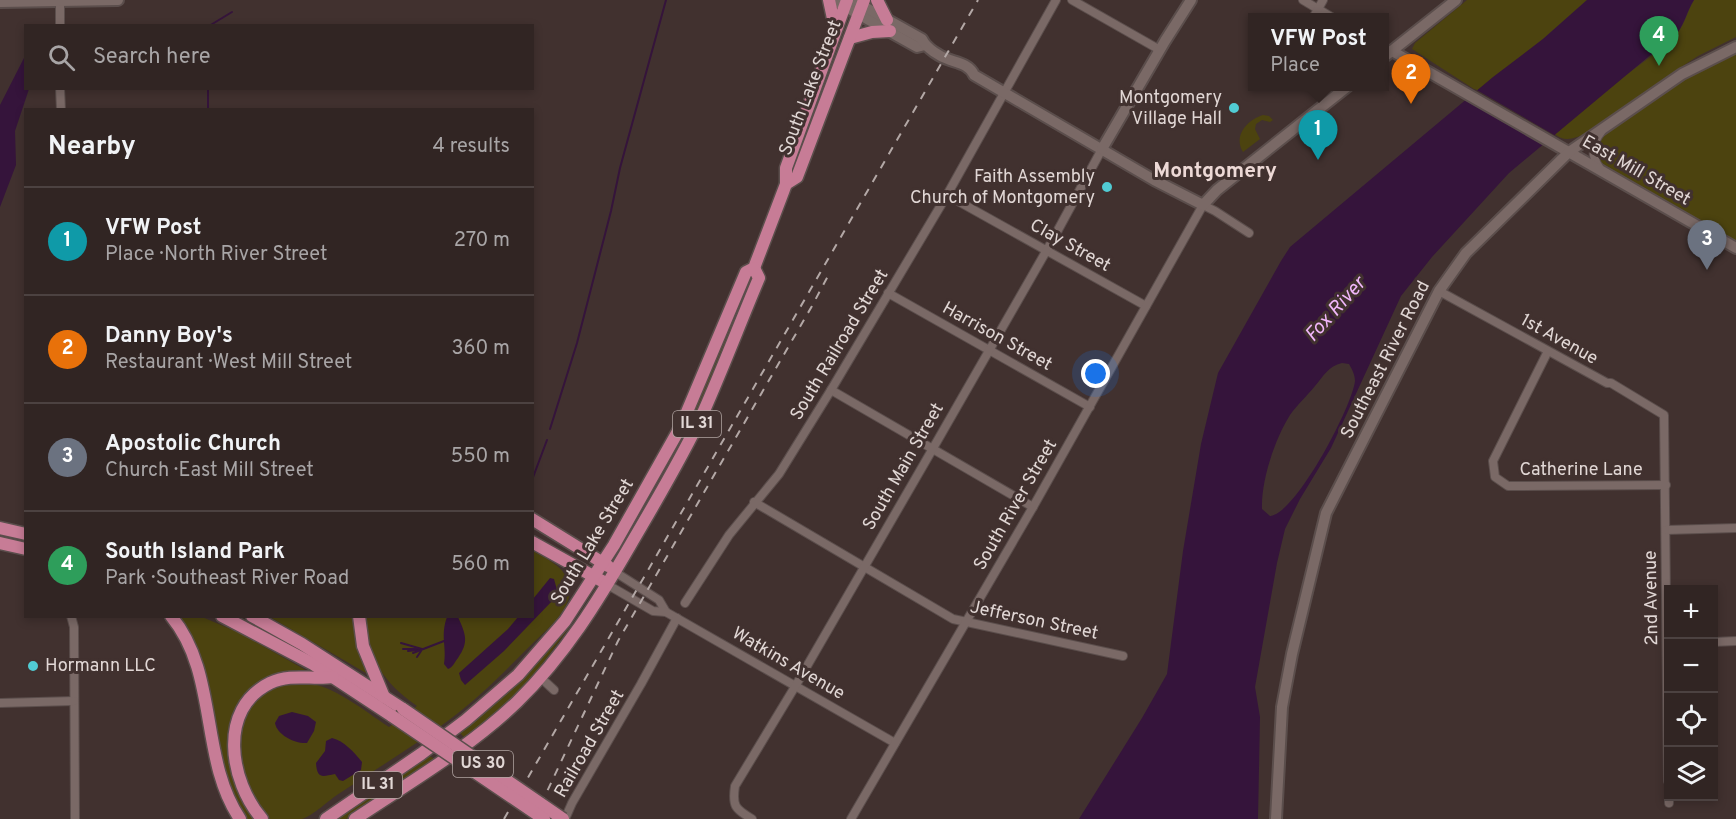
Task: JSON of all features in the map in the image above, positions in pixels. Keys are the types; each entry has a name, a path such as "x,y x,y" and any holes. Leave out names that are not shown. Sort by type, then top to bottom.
{"main road":[{"path":"850,38 888,25 878,0"},
{"name":"South Lake Street","path":"326,819 421,754 466,720 511,681 566,621 595,577 681,426 746,272 754,268 786,184 786,168 835,32 849,3"},
{"name":"South Lake Street","path":"786,184 797,177 850,38 849,3"},
{"name":"South Lake Street","path":"355,819 477,736 517,701 575,636 608,585 674,470 703,413 759,278 754,268"},
{"path":"534,520 615,572"},
{"path":"0,528 24,534"},
{"path":"0,543 24,549"},
{"path":"534,543 608,585"},
{"path":"172,618 189,642 197,664 223,787 240,819"},
{"name":"US 30","path":"226,618 398,712 564,819"},
{"name":"US 30","path":"256,618 302,644 384,697 398,712 544,819"},
{"path":"359,618 363,646 384,697"},
{"path":"262,819 249,799 236,765 234,739 238,718 250,698 269,684 291,677 317,679 333,676"}],"street":[{"path":"0,2 118,0"},
{"name":"South Railroad Street","path":"685,603 729,535 779,474 831,390 947,195 1056,0"},
{"path":"1072,0 1160,50"},
{"path":"1102,149 1191,0"},
{"path":"1303,0 1325,13"},
{"path":"1316,13 1323,0"},
{"path":"1389,50 1456,0"},
{"path":"60,1 60,24"},
{"path":"849,3 888,25 921,39 925,45 951,60 951,65 969,76 974,75 1005,92 1151,178 1215,211 1249,233"},
{"name":"Southeast River Road","path":"1276,819 1282,707 1292,654 1326,513 1439,291 1466,253 1569,153 1682,74 1736,47"},
{"name":"East Mill Street","path":"1389,53 1464,91 1736,248"},
{"path":"60,90 61,108"},
{"path":"1203,205 1217,190 1343,91"},
{"path":"1602,130 1593,148 1594,161 1602,171"},
{"name":"South Main Street","path":"752,819 738,811 733,800 735,786 796,685 1047,250 1102,149"},
{"name":"Clay Street","path":"947,195 1146,306"},
{"name":"South River Street","path":"851,819 1033,507 1203,205"},
{"name":"1st Avenue","path":"1439,291 1607,383 1611,383 1664,415"},
{"name":"Harrison Street","path":"888,293 1090,407"},
{"name":"Catherine Lane","path":"1548,351 1493,461 1495,477 1508,486 1666,485"},
{"path":"831,390 1033,507"},
{"name":"2nd Avenue","path":"1664,415 1668,639"},
{"name":"Jefferson Street","path":"754,502 953,619 1123,656"},
{"path":"1666,530 1736,528"},
{"name":"Watkins Avenue","path":"615,572 659,600 666,612"},
{"name":"Watkins Avenue","path":"608,585 653,611 666,612 677,618 895,743"},
{"path":"72,618 74,627 75,819"},
{"name":"Railroad Street","path":"564,819 677,618"},
{"path":"1718,642 1736,641"},
{"path":"540,677 554,690"},
{"name":"2nd Avenue","path":"1668,693 1668,747"},
{"path":"0,703 74,701"}],"shaded area":[{"path":"1467,0 1587,0 1543,39 1477,91 1412,49 1415,43"},
{"path":"1694,0 1736,0 1736,37 1698,56 1587,133 1566,139 1555,134 1670,40 1682,25"},
{"path":"1736,50 1736,241 1603,164 1597,158 1597,148 1605,133 1684,77"},
{"path":"1263,115 1273,120 1270,122 1262,120 1256,124 1255,129 1260,139 1243,152 1240,140 1243,129 1257,117"},
{"path":"741,296 744,297 718,363 669,468 667,467 698,401"},
{"path":"534,552 561,570 570,588 562,613 550,627 460,712 306,817 270,819 250,791 240,758 239,741 242,724 249,709 270,689 287,683 315,684 338,694 389,727 417,706 395,688 379,668 366,632 364,618 534,618"},
{"path":"176,618 204,618 240,633 311,673 275,677 231,725 256,819 246,819 233,797"},
{"path":"272,618 354,618 356,637 371,676"},
{"path":"567,627 569,628 520,690 466,739 459,732"},
{"path":"428,755 436,760 346,819 335,819"}],"water":[{"name":"Fox River","path":"1587,0 1694,0 1678,32 1509,173 1432,257 1401,296 1331,448 1285,529 1255,687 1260,717 1258,819 1079,819 1167,674 1183,551 1201,444 1218,373 1281,261 1290,247 1493,77 1543,39","holes":["1337,364 1349,364 1355,381 1352,394 1334,435 1294,498 1281,511 1270,516 1262,509 1262,498 1270,460 1284,425 1293,411 1330,369"]},
{"path":"24,58 24,90 29,90 15,131 16,165 0,207 0,105"},
{"path":"550,578 554,579 557,590 554,599 504,651 465,685 459,673 517,618 534,618 534,598"},
{"path":"447,618 458,618 465,638 464,647 448,669 444,664 444,630"},
{"path":"292,712 308,716 316,722 307,743 287,738 276,727 275,723 279,716"},
{"path":"332,738 345,744 362,762 361,770 343,781 339,780 335,774 321,776 318,772 316,763 325,751 326,741"}],"pier":[{"path":"1475,89 1556,136 1545,145 1464,98"}],"waterway":[{"path":"550,429 577,343 620,168 666,0"},
{"path":"212,24 232,12"},
{"path":"208,90 208,108"},
{"path":"534,475 547,440"},
{"path":"413,653 444,641"},
{"path":"401,643 422,649"},
{"path":"403,649 420,649"},
{"path":"408,651 417,650"},
{"path":"417,657 421,651"}],"railway":[{"path":"504,819 978,0"},
{"path":"534,819 618,641 829,274"}],"place":[{"name":"South Island Park","path":"1659,66"},
{"name":"Danny Boy's","path":"1411,104"},
{"name":"Montgomery Village Hall","path":"1234,108"},
{"name":"VFW Post","path":"1318,160"},
{"name":"Faith Assembly Church of Montgomery","path":"1107,187"},
{"name":"Apostolic Church","path":"1707,270"},
{"name":"Hormann LLC","path":"33,666"}],"district":[{"name":"Montgomery","path":"1215,171"}]}
